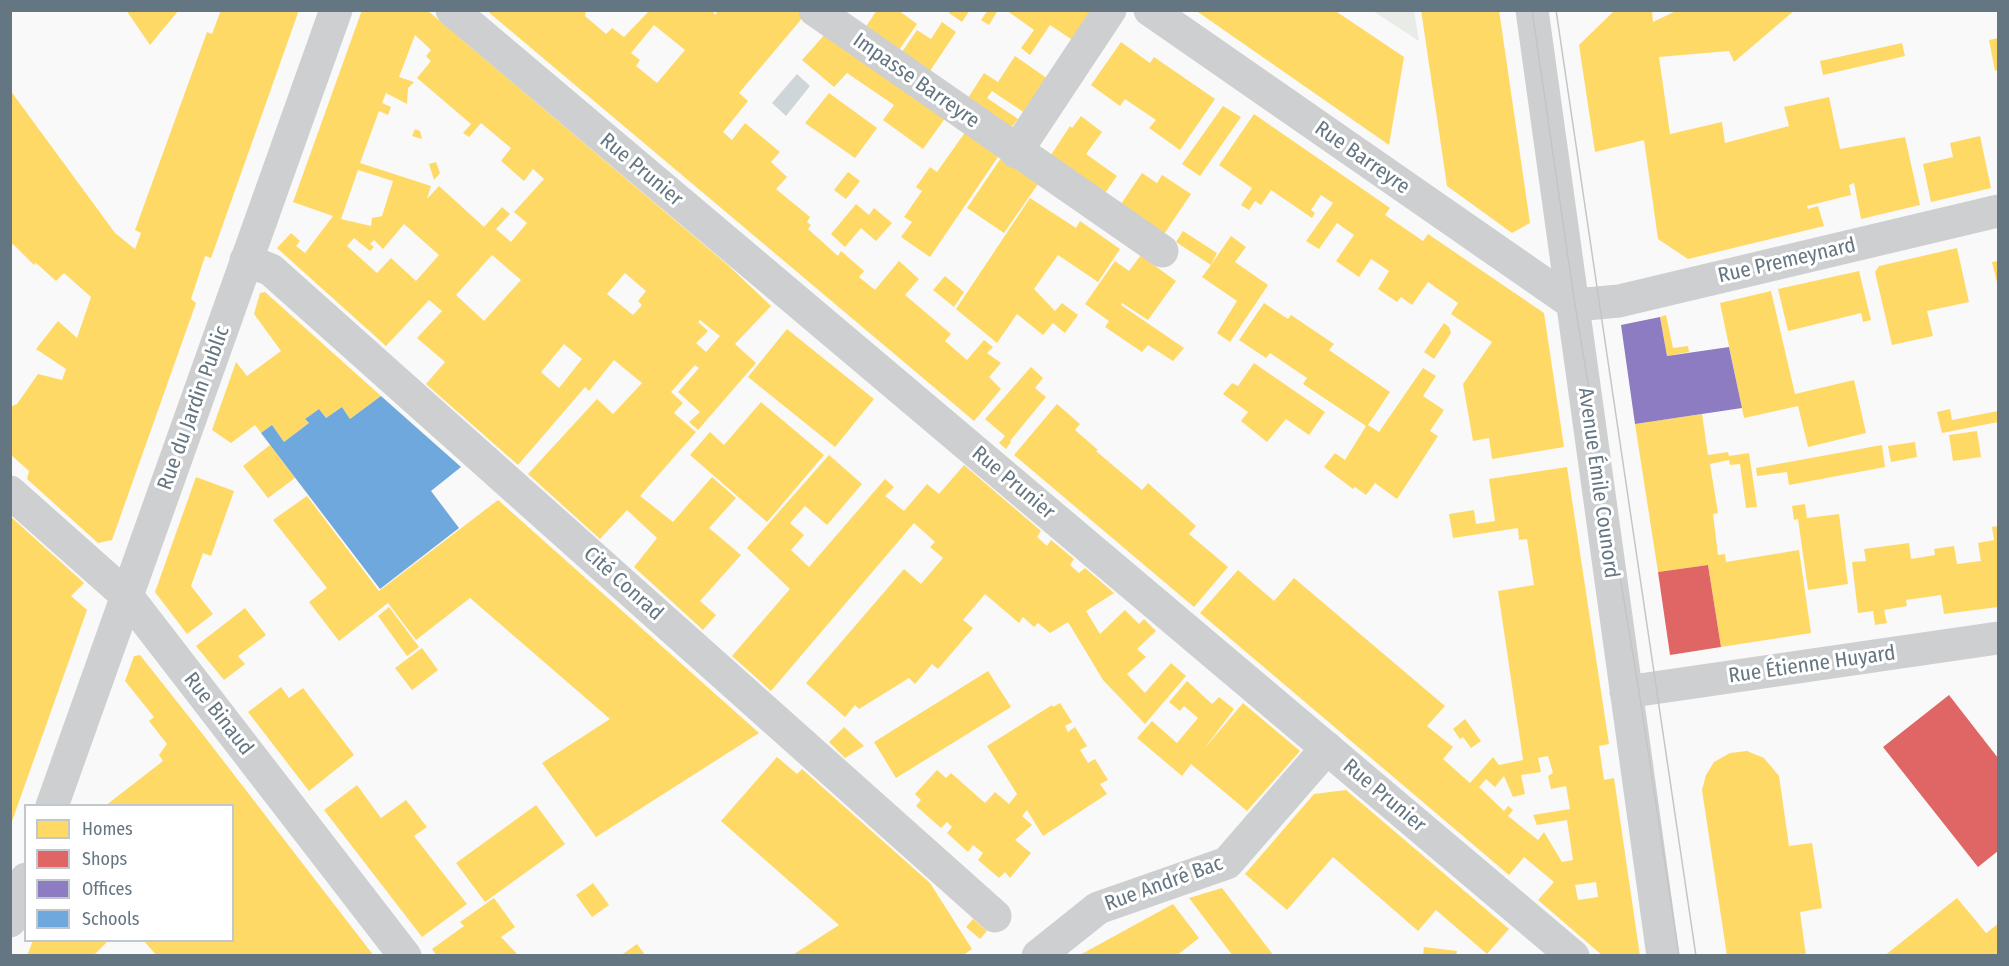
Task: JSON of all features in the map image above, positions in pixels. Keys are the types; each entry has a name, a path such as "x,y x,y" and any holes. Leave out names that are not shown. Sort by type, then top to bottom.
{"street":[{"name":"Rue du Jardin Public","path":"53,804 336,10"},
{"name":"Rue Prunier","path":"452,10 1573,956"},
{"name":"Impasse Barreyre","path":"815,10 1016,152 1162,251"},
{"path":"1016,152 1110,10"},
{"name":"Rue Barreyre","path":"1150,10 1575,305"},
{"name":"Avenue Émile Counord","path":"1532,10 1575,305 1663,956"},
{"name":"Rue Premeynard","path":"1575,305 1619,301 1998,211"},
{"name":"Cité Conrad","path":"246,260 271,270 994,916"},
{"name":"Rue Binaud","path":"10,492 127,596 405,956"},
{"name":"Rue Étienne Huyard","path":"1626,692 1998,638"},
{"name":"Rue André Bac","path":"1038,956 1098,908 1227,864 1327,748"},
{"path":"10,921 24,884"}],"shaded area":[{"path":"1373,11 1414,11 1419,41"},
{"path":"797,74 810,86 786,116 772,103"}],"building: Homes":[{"path":"126,10 179,10 150,45"},
{"path":"221,10 299,10 211,258 205,256 191,299 196,303 112,540 98,543 27,479 29,471 10,454 10,407 17,404 38,374 62,380 66,369 36,349 58,321 77,338 91,297 64,273 56,281 36,263 34,265 13,244 10,247 10,90 115,233 135,249 141,233 135,230 207,32 212,34"},
{"path":"362,10 427,10 729,266 771,306 735,344 756,363 698,430 689,422 700,412 678,392 699,368 695,365 671,392 683,403 674,413 696,432 640,496 673,522 712,477 736,498 709,528 741,555 700,601 716,615 703,630 634,567 657,538 627,510 600,539 528,474 597,399 613,414 642,383 614,360 589,391 585,387 518,465 426,384 445,362 417,338 442,311 429,300 386,346 277,248 291,233 300,241 296,246 305,253 333,216 293,202","holes":["415,35 431,50 426,56 431,61 417,78 471,124 463,133 469,137 481,123 511,148 501,161 524,181 533,169 544,179 514,212 527,223 511,242 496,229 510,214 502,207 484,227 439,186 427,199 431,186 360,163 379,111 388,115 391,107 382,103 386,93 407,104 408,88 414,82 399,77","358,170 393,181 382,216 372,218 371,226 341,219","404,224 439,255 416,281 391,258 377,273 347,246 354,238 370,251 374,247 370,244 374,240 383,249","492,255 521,280 484,321 456,295","625,273 646,291 638,301 642,305 633,315 607,294","700,320 720,336 706,352 696,343 708,331 698,322","564,344 582,359 559,388 541,372"]},
{"path":"486,10 586,10 585,16 606,34 612,28 624,37 650,10 712,10 715,15 718,10 797,10 804,16 739,93 748,101 723,132 732,140 745,123 780,152 771,162 787,177 776,189 810,217 807,222 811,225 808,229 838,256 841,251 864,271 859,277 875,290 899,261 919,279 905,295 951,334 945,341 967,360 984,340 993,347 987,353 1001,363 989,377 1001,389 974,421","holes":["654,25 685,50 657,83 636,66 640,60 631,53"]},
{"path":"877,10 898,10 917,24 899,50 865,28"},
{"path":"950,10 970,10 962,22 949,13"},
{"path":"988,10 998,10 989,25 981,20"},
{"path":"1006,10 1096,10 1074,41 1050,25 1030,55 1021,48 1034,30"},
{"path":"1195,10 1334,10 1404,57 1389,145"},
{"path":"1421,10 1499,10 1530,223 1512,233 1447,186"},
{"path":"1615,10 1652,10 1653,22 1678,10 1795,10 1734,62 1729,51 1659,57 1670,134 1722,122 1725,143 1789,126 1784,107 1829,97 1840,149 1905,137 1920,205 1861,219 1854,183 1849,185 1851,195 1807,206 1808,209 1818,206 1824,226 1688,259 1658,239 1644,140 1595,152 1579,45"},
{"path":"942,22 956,32 930,71 902,52 917,30 931,39"},
{"path":"827,32 946,117 923,149 883,120 894,105 847,73 834,87 802,60"},
{"path":"1998,38 1998,70 1995,71 1989,40"},
{"path":"1121,42 1150,63 1154,57 1215,99 1180,150 1149,128 1156,120 1125,99 1120,106 1091,85"},
{"path":"1902,43 1905,56 1823,75 1820,61"},
{"path":"1015,56 1048,79 1025,113 992,91 987,98 1018,119 1011,128 968,98 984,73 998,82"},
{"path":"829,93 877,128 855,158 805,123"},
{"path":"1223,106 1241,117 1200,176 1182,164"},
{"path":"1254,114 1390,208 1385,215 1423,241 1428,234 1544,313 1564,447 1492,459 1489,438 1473,441 1463,384 1492,342 1451,314 1458,303 1428,282 1412,305 1401,297 1397,302 1378,289 1389,271 1371,259 1359,277 1336,261 1354,235 1337,223 1319,249 1306,241 1333,203 1321,195 1311,210 1315,213 1312,218 1271,190 1261,205 1255,201 1249,210 1241,205 1252,188 1219,165"},
{"path":"1081,116 1102,132 1086,154 1117,176 1105,193 1051,155 1070,126 1072,128"},
{"path":"415,129 420,131 422,139 412,136"},
{"path":"966,131 1000,154 930,257 901,237 912,222 904,217 922,191 916,187 930,167 937,172"},
{"path":"1980,136 1991,188 1931,202 1923,164 1953,157 1950,143"},
{"path":"1001,158 1038,184 1004,233 967,208"},
{"path":"436,162 440,173 434,180 429,164"},
{"path":"848,172 860,181 846,199 834,190"},
{"path":"1142,173 1157,183 1162,175 1191,194 1164,234 1121,204"},
{"path":"1030,198 1076,228 1080,221 1120,249 1098,282 1058,255 1034,289 1055,311 1062,303 1078,315 1065,333 1053,323 1043,335 1017,314 997,343 956,309"},
{"path":"856,204 869,215 874,208 892,223 876,241 861,228 845,247 831,234"},
{"path":"1183,231 1217,253 1211,265 1176,242"},
{"path":"1231,236 1246,247 1235,262 1268,285 1230,342 1217,333 1237,301 1202,277"},
{"path":"1957,248 1969,302 1927,311 1933,336 1892,345 1875,272 1879,266"},
{"path":"1144,251 1151,263 1176,281 1148,320 1122,303 1121,305 1184,348 1173,361 1148,345 1142,352 1105,327 1109,321 1085,304 1115,261 1129,271"},
{"path":"1998,261 1998,286 1992,262"},
{"path":"1859,271 1871,320 1863,322 1861,313 1788,331 1778,289"},
{"path":"945,276 964,292 954,307 933,290"},
{"path":"1771,291 1795,394 1854,380 1866,433 1808,447 1798,406 1744,418 1720,303"},
{"path":"265,292 381,396 350,419 342,407 326,418 319,409 305,419 309,423 284,442 272,425 261,433 255,425 231,443 212,430 236,362 247,376 281,351 254,314 260,293"},
{"path":"1264,303 1288,319 1291,315 1334,344 1329,350 1390,392 1368,425 1379,432 1423,368 1436,376 1423,396 1444,410 1430,431 1438,436 1397,499 1375,483 1366,495 1355,487 1353,489 1324,467 1335,453 1345,460 1366,426 1303,384 1307,378 1270,353 1266,358 1239,340"},
{"path":"1666,315 1673,348 1688,346 1689,352 1667,356 1660,317"},
{"path":"1444,323 1449,327 1451,333 1434,359 1424,352"},
{"path":"787,329 874,399 835,447 748,377"},
{"path":"1254,363 1325,412 1309,435 1286,419 1267,442 1241,421 1248,412 1223,394 1232,383 1238,386"},
{"path":"1031,367 1043,378 1035,388 1046,397 1006,449 999,443 1005,436 985,419"},
{"path":"761,402 824,455 767,522 690,455 710,432 724,445"},
{"path":"1057,404 1080,424 1075,430 1098,450 1096,451 1142,490 1148,483 1196,526 1189,534 1228,567 1194,607 1014,455"},
{"path":"1950,409 1952,420 1998,411 1998,422 1942,433 1937,412"},
{"path":"1702,414 1708,455 1728,452 1729,456 1749,453 1757,507 1746,508 1740,464 1730,465 1729,460 1710,464 1718,513 1713,514 1718,555 1725,554 1726,562 1799,550 1811,633 1721,647 1708,565 1658,572 1635,424"},
{"path":"1977,431 1981,457 1953,461 1949,435"},
{"path":"1915,442 1917,457 1891,462 1888,446"},
{"path":"270,445 295,478 268,498 243,466"},
{"path":"1882,445 1885,467 1789,485 1787,472 1757,476 1756,468"},
{"path":"829,455 862,484 827,525 805,506 790,523 804,535 791,550 809,567 885,479 894,487 885,496 904,511 927,484 939,494 964,465 1041,531 1037,537 1047,546 1051,540 1074,559 1070,565 1079,573 1085,568 1114,593 1086,611 1100,634 1125,610 1139,624 1144,619 1156,631 1137,649 1146,657 1127,674 1145,693 1171,663 1186,676 1145,724 1103,680 1068,622 1050,633 1038,623 1034,627 1023,617 1019,623 985,594 963,620 973,628 938,669 932,664 915,684 909,678 859,709 855,705 845,717 806,683 904,569 921,584 943,558 930,547 935,542 914,523 771,691 732,656 790,589 747,548"},
{"path":"1567,467 1609,744 1599,746 1604,780 1614,778 1640,956 1603,956 1538,900 1554,882 1524,857 1509,875 1200,613 1238,570 1274,601 1294,578 1445,706 1427,726 1453,747 1443,759 1470,783 1493,757 1499,765 1523,760 1498,591 1534,585 1527,539 1519,540 1518,528 1453,538 1449,514 1474,510 1476,524 1495,521 1489,479","holes":["1548,756 1553,773 1548,776 1551,789 1566,786 1570,809 1533,815 1537,825 1567,820 1573,860 1562,862 1544,832 1538,840 1508,816 1513,810 1508,806 1504,811 1479,787 1486,779 1495,787 1504,776 1513,797 1525,794 1521,775 1541,772 1538,758","1596,882 1598,897 1578,900 1575,885"]},
{"path":"196,477 234,491 211,556 203,553 191,586 213,614 187,634 155,592"},
{"path":"307,496 379,591 498,500 759,733 596,837 542,763 610,719 470,598 416,640 388,603 339,641 309,602 327,588 273,520"},
{"path":"1805,504 1807,518 1839,514 1848,584 1808,590 1798,519 1794,520 1792,506"},
{"path":"10,516 84,583 71,596 87,610 11,824"},
{"path":"1998,526 1998,607 1944,614 1941,595 1906,600 1907,606 1884,610 1887,623 1875,625 1873,611 1858,613 1852,562 1866,561 1864,549 1909,543 1911,559 1935,555 1934,549 1954,546 1957,564 1981,561 1978,543 1994,540 1992,527"},
{"path":"389,607 419,647 407,656 378,616"},
{"path":"245,608 266,635 238,656 245,664 224,680 196,646"},
{"path":"422,648 438,670 412,690 395,668"},
{"path":"140,655 374,956 157,956 145,942 234,942 234,804 108,804 163,761 159,755 167,744 149,721 154,717 125,681 134,656"},
{"path":"988,671 1011,707 896,778 874,742"},
{"path":"1187,681 1212,704 1219,697 1234,709 1204,749 1243,703 1300,751 1247,811 1191,764 1182,776 1137,738 1152,721 1177,743 1198,718 1184,706 1180,711 1169,702"},
{"path":"281,687 289,698 303,688 354,755 309,791 248,712"},
{"path":"1060,703 1072,722 1065,726 1068,732 1075,727 1087,746 1080,750 1088,763 1095,759 1108,780 1100,784 1107,794 1043,836 1027,810 1022,816 1032,825 1015,840 1031,853 1010,878 1005,872 999,878 978,860 983,853 973,845 968,852 947,833 952,827 947,822 941,828 916,806 921,800 915,794 937,770 946,778 951,773 985,803 995,792 1009,804 1017,794 987,746 1052,705 1053,707"},
{"path":"1465,719 1481,741 1471,748 1453,729"},
{"path":"844,727 864,746 845,758 829,742"},
{"path":"1747,751 1764,758 1779,776 1789,846 1812,843 1822,908 1800,912 1806,956 1727,956 1702,790 1706,775 1714,762 1730,753"},
{"path":"777,757 797,774 802,769 930,883 972,949 962,956 791,956 839,925 721,821"},
{"path":"357,785 381,818 406,800 427,827 414,836 467,904 422,937 324,810"},
{"path":"1346,790 1509,929 1487,954 1436,910 1418,931 1333,857 1287,910 1245,874 1314,794"},
{"path":"536,805 565,844 485,902 456,863"},
{"path":"593,883 609,905 592,917 576,895"},
{"path":"1222,888 1274,956 1233,956 1189,898"},
{"path":"494,898 515,927 501,937 519,956 437,956 432,949 464,926 460,922"},
{"path":"1957,898 1986,933 1998,924 1998,956 1884,956"},
{"path":"1173,904 1199,938 1176,956 1078,956"},
{"path":"973,919 987,931 980,939 966,927"},
{"path":"32,942 107,942 93,956 27,956"},
{"path":"637,944 646,956 620,956"},
{"path":"1424,947 1457,951 1456,956 1423,956"}],"building: Shops":[{"path":"1708,565 1721,647 1670,655 1658,572"},
{"path":"1949,695 1998,758 1998,851 1978,867 1883,747"}],"building: Offices":[{"path":"1660,317 1667,356 1729,347 1742,408 1635,424 1621,325"}],"building: Schools":[{"path":"381,396 461,467 431,491 459,528 380,589 261,433 272,425 284,442 309,423 305,419 319,409 326,418 342,407 350,419"}],"tram line":[{"path":"1532,10 1575,305 1639,691 1679,956"},
{"path":"1556,10 1696,956"}]}
